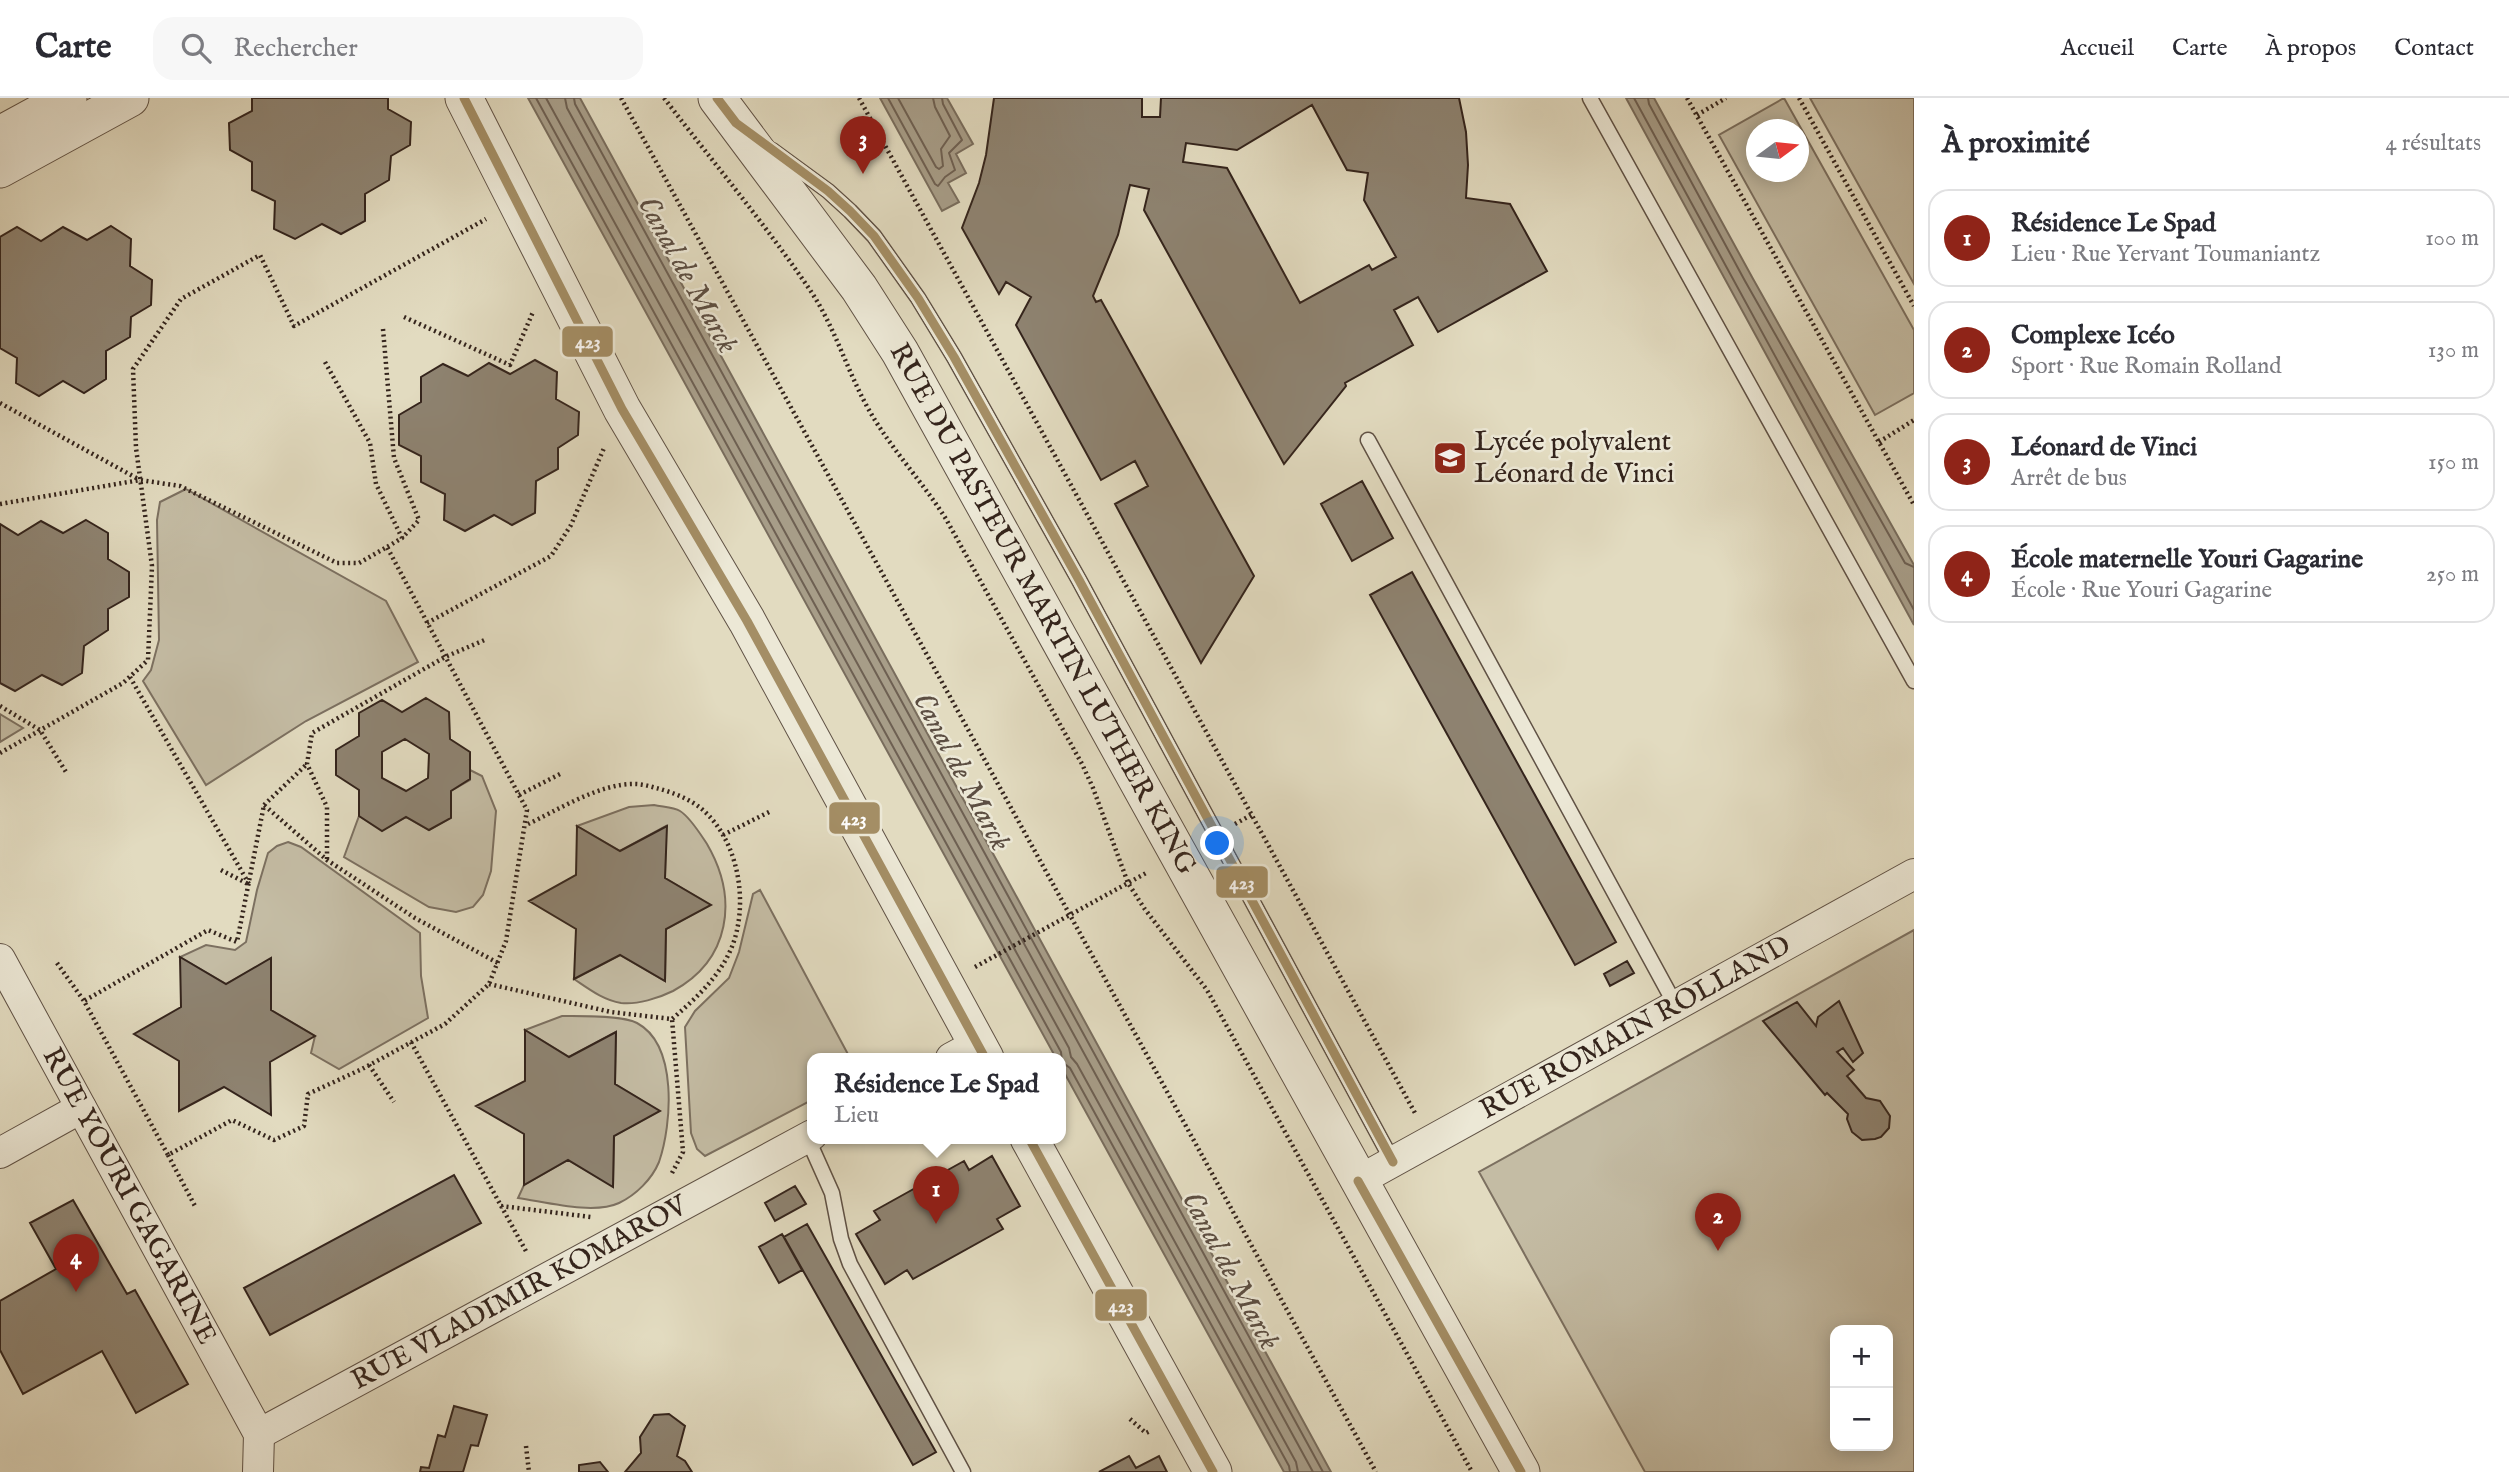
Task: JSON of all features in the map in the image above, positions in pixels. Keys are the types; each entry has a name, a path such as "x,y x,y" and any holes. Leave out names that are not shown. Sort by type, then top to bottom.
{"street":[{"path":"0,135 68,98"},
{"path":"0,169 130,98"},
{"path":"464,98 622,409 747,621 971,1053"},
{"name":"RUE DU PASTEUR MARTIN LUTHER KING","path":"727,111 859,288 900,352 1521,1472"},
{"name":"RUE ROMAIN ROLLAND","path":"1358,1181 1914,874"},
{"name":"RUE YOURI GAGARINE","path":"0,959 259,1434"},
{"path":"0,1153 81,1108"},
{"name":"RUE VLADIMIR KOMAROV","path":"259,1434 541,1279 807,1138"},
{"path":"1032,1144 1213,1472"},
{"path":"258,1472 259,1434"}],"lane":[{"path":"1590,98 1914,681"},
{"path":"727,111 850,211 874,236 918,298 1079,580 1393,1162"},
{"path":"1368,440 1676,1006"},
{"path":"813,1144 832,1193 841,1239 850,1264 963,1472"}],"path":[{"path":"621,98 1376,1472"},
{"path":"664,98 788,259 826,315 868,409 946,519 1082,764 1128,883 1207,990 1472,1472"},
{"path":"859,98 1416,1115 1428,1108"},
{"path":"1687,98 1914,505"},
{"path":"1697,115 1726,98"},
{"path":"1799,98 1914,306"},
{"path":"0,753 123,683 148,660 152,566 136,448 133,369 181,299 260,255 294,326 492,215"},
{"path":"404,317 510,365 551,268"},
{"path":"0,504 141,480 180,486 337,563 359,563 402,538 419,520 394,458 383,329"},
{"path":"325,362 370,443 376,484 402,538"},
{"path":"0,403 141,480"},
{"path":"427,622 551,556 571,525 622,409"},
{"path":"1879,442 1914,420"},
{"path":"168,1155 232,1120 274,1140 304,1126 308,1094 445,1024 489,984 506,941 527,810 387,547"},
{"path":"327,860 327,807 307,764 312,733 445,657 488,639"},
{"path":"130,677 249,884"},
{"path":"0,706 40,730 66,772"},
{"path":"84,1001 208,930 237,942 264,805 307,764"},
{"path":"519,795 560,774"},
{"path":"525,825 612,785 638,783 673,793 704,811 723,835 736,865 740,902 737,930 727,956 711,982 672,1019"},
{"path":"264,805 327,860 415,918 498,963"},
{"path":"723,835 771,811"},
{"path":"221,870 249,884"},
{"path":"986,961 1060,920"},
{"path":"57,962 84,1001 196,1208"},
{"path":"489,984 611,1012 672,1019"},
{"path":"667,1183 682,1152 672,1019"},
{"path":"411,1042 541,1279"},
{"path":"369,1065 394,1102"},
{"path":"501,1206 603,1219"},
{"path":"526,1446 529,1472"}],"shaded area":[{"path":"1784,98 1796,119 1747,119"},
{"path":"1810,98 1914,98 1914,284"},
{"path":"1746,120 1746,182 1809,182 1809,143 1914,330 1914,393 1875,415 1719,135"},
{"path":"186,489 386,601 418,662 306,721 206,785 143,681 151,670 159,640 157,520 160,502"},
{"path":"0,714 23,728 0,742"},
{"path":"470,770 482,776 496,811 491,871 483,895 473,907 456,912 429,907 344,857 359,816 382,830 406,817 429,830 450,818 451,791 470,780"},
{"path":"654,805 680,811 695,826 707,844 723,886 723,926 707,963 692,978 661,996 641,1002 614,1002 574,979 620,955 665,981 666,929 710,905 665,878 666,826 620,851 577,826 629,807"},
{"path":"288,842 301,847 420,933 421,976 428,1018 339,1069 311,1053 315,1036 271,1010 271,959 226,984 180,957 206,945 235,950 246,942 268,853"},
{"path":"760,890 847,1053 807,1053 807,1103 705,1156 697,1149 691,1133 685,1027 695,1011 729,978 739,952 753,894"},
{"path":"1914,930 1914,1472 1645,1472 1479,1172"},
{"path":"562,1016 630,1020 650,1034 660,1049 668,1086 669,1107 659,1162 648,1180 619,1203 583,1208 518,1198 524,1185 568,1160 613,1186 614,1136 659,1111 615,1084 616,1032 569,1057 525,1030"}],"water":[{"path":"528,98 580,98 1331,1472 1284,1472 1066,1076 1066,1053 1053,1053"},
{"path":"880,98 947,98 973,144 956,154 966,173 948,183 959,202 942,211"},
{"path":"1626,98 1654,98 1914,565 1914,625"}],"building":[{"path":"252,98 388,98 388,109 411,122 410,145 391,156 389,180 365,194 365,221 341,234 322,224 295,239 274,229 275,201 252,190 252,162 230,150 229,123 252,111"},
{"path":"994,98 1142,98 1142,117 1160,117 1161,98 1459,98 1466,132 1466,198 1510,204 1547,271 1438,332 1418,297 1394,310 1413,345 1345,383 1346,386 1284,464 1144,210 1149,189 1130,185 1118,235 1093,296 1096,302 1101,300 1254,576 1201,663 1115,504 1148,486 1135,461 1101,480 1016,325 1031,297 1006,282 999,294 962,228 986,155","holes":["1312,105 1347,170 1368,173 1364,200 1396,257 1372,270 1369,265 1300,303 1227,168 1183,162 1186,143 1237,150"]},
{"path":"111,226 131,239 130,266 152,280 151,305 131,317 130,337 106,351 106,379 84,393 63,381 39,396 16,383 17,358 0,348 0,237 17,227 41,241 63,227 87,240"},
{"path":"535,360 557,372 556,399 579,412 578,435 558,448 558,469 536,481 535,513 512,525 494,515 465,531 444,520 445,494 421,482 421,456 399,445 399,415 421,402 421,377 443,364 468,376 489,363 510,374"},
{"path":"1362,481 1393,538 1352,561 1321,504"},
{"path":"86,520 108,533 108,559 129,572 129,597 108,609 108,630 84,646 82,673 62,685 42,675 15,691 0,683 0,524 18,535 41,521 63,533"},
{"path":"1412,572 1616,942 1575,965 1370,595"},
{"path":"426,698 449,712 450,739 470,752 470,779 451,791 451,818 429,830 406,817 382,831 359,816 359,790 336,775 336,750 359,736 359,713 382,700 402,712","holes":["405,739 429,754 428,778 406,791 382,778 382,752"]},
{"path":"577,826 620,851 667,826 665,878 711,905 666,929 665,981 620,955 574,979 576,929 529,901 576,875"},
{"path":"180,957 226,984 271,958 271,1010 315,1036 270,1062 271,1115 224,1087 179,1111 179,1061 134,1034 181,1007"},
{"path":"1627,961 1634,973 1610,986 1604,974"},
{"path":"1839,1001 1863,1053 1853,1062 1843,1048 1837,1052 1854,1070 1847,1076 1866,1098 1880,1101 1890,1116 1889,1128 1881,1137 1875,1139 1862,1140 1852,1132 1848,1114 1827,1093 1825,1095 1763,1021 1797,1002 1816,1026 1818,1017"},
{"path":"525,1030 569,1057 616,1032 615,1084 660,1111 614,1136 613,1187 568,1160 524,1185 524,1134 476,1106 525,1081"},
{"path":"992,1156 1020,1206 997,1219 1003,1229 913,1279 907,1270 885,1284 856,1234 880,1220 874,1211 964,1161 969,1170"},
{"path":"454,1175 481,1223 270,1335 244,1288"},
{"path":"795,1186 806,1204 775,1221 765,1203"},
{"path":"73,1200 127,1294 135,1290 188,1384 136,1413 102,1351 23,1394 0,1350 0,1301 56,1269 30,1223"},
{"path":"807,1224 936,1452 913,1465 784,1237"},
{"path":"782,1234 802,1270 779,1283 759,1247"},
{"path":"454,1406 487,1415 478,1446 471,1445 463,1472 420,1472 421,1467 429,1468 438,1435 445,1437"},
{"path":"669,1414 685,1426 677,1456 685,1461 692,1472 625,1472 641,1453 640,1437 654,1415"},
{"path":"1129,1456 1136,1468 1159,1456 1167,1472 1099,1472"},
{"path":"600,1462 608,1472 579,1472 579,1465"}],"transit line":[{"name":"423","path":"464,98 622,409 747,621 982,1053"},
{"name":"423","path":"717,98 736,123 828,191 850,211 874,236 918,298 1079,580 1393,1162"},
{"name":"423","path":"1032,1144 1213,1472"},
{"name":"423","path":"1358,1181 1521,1472"}],"place":[{"name":"Léonard de Vinci","path":"863,174"},
{"name":"Lycée polyvalent Léonard de Vinci","path":"1450,458"},
{"name":"Résidence Le Spad","path":"936,1224"},
{"name":"Complexe Icéo","path":"1718,1251"},
{"name":"École maternelle Youri Gagarine","path":"76,1292"}],"water label":[{"name":"Canal de Marck","path":"687,275"},
{"name":"Canal de Marck","path":"961,772"},
{"name":"Canal de Marck","path":"1230,1271"}]}
